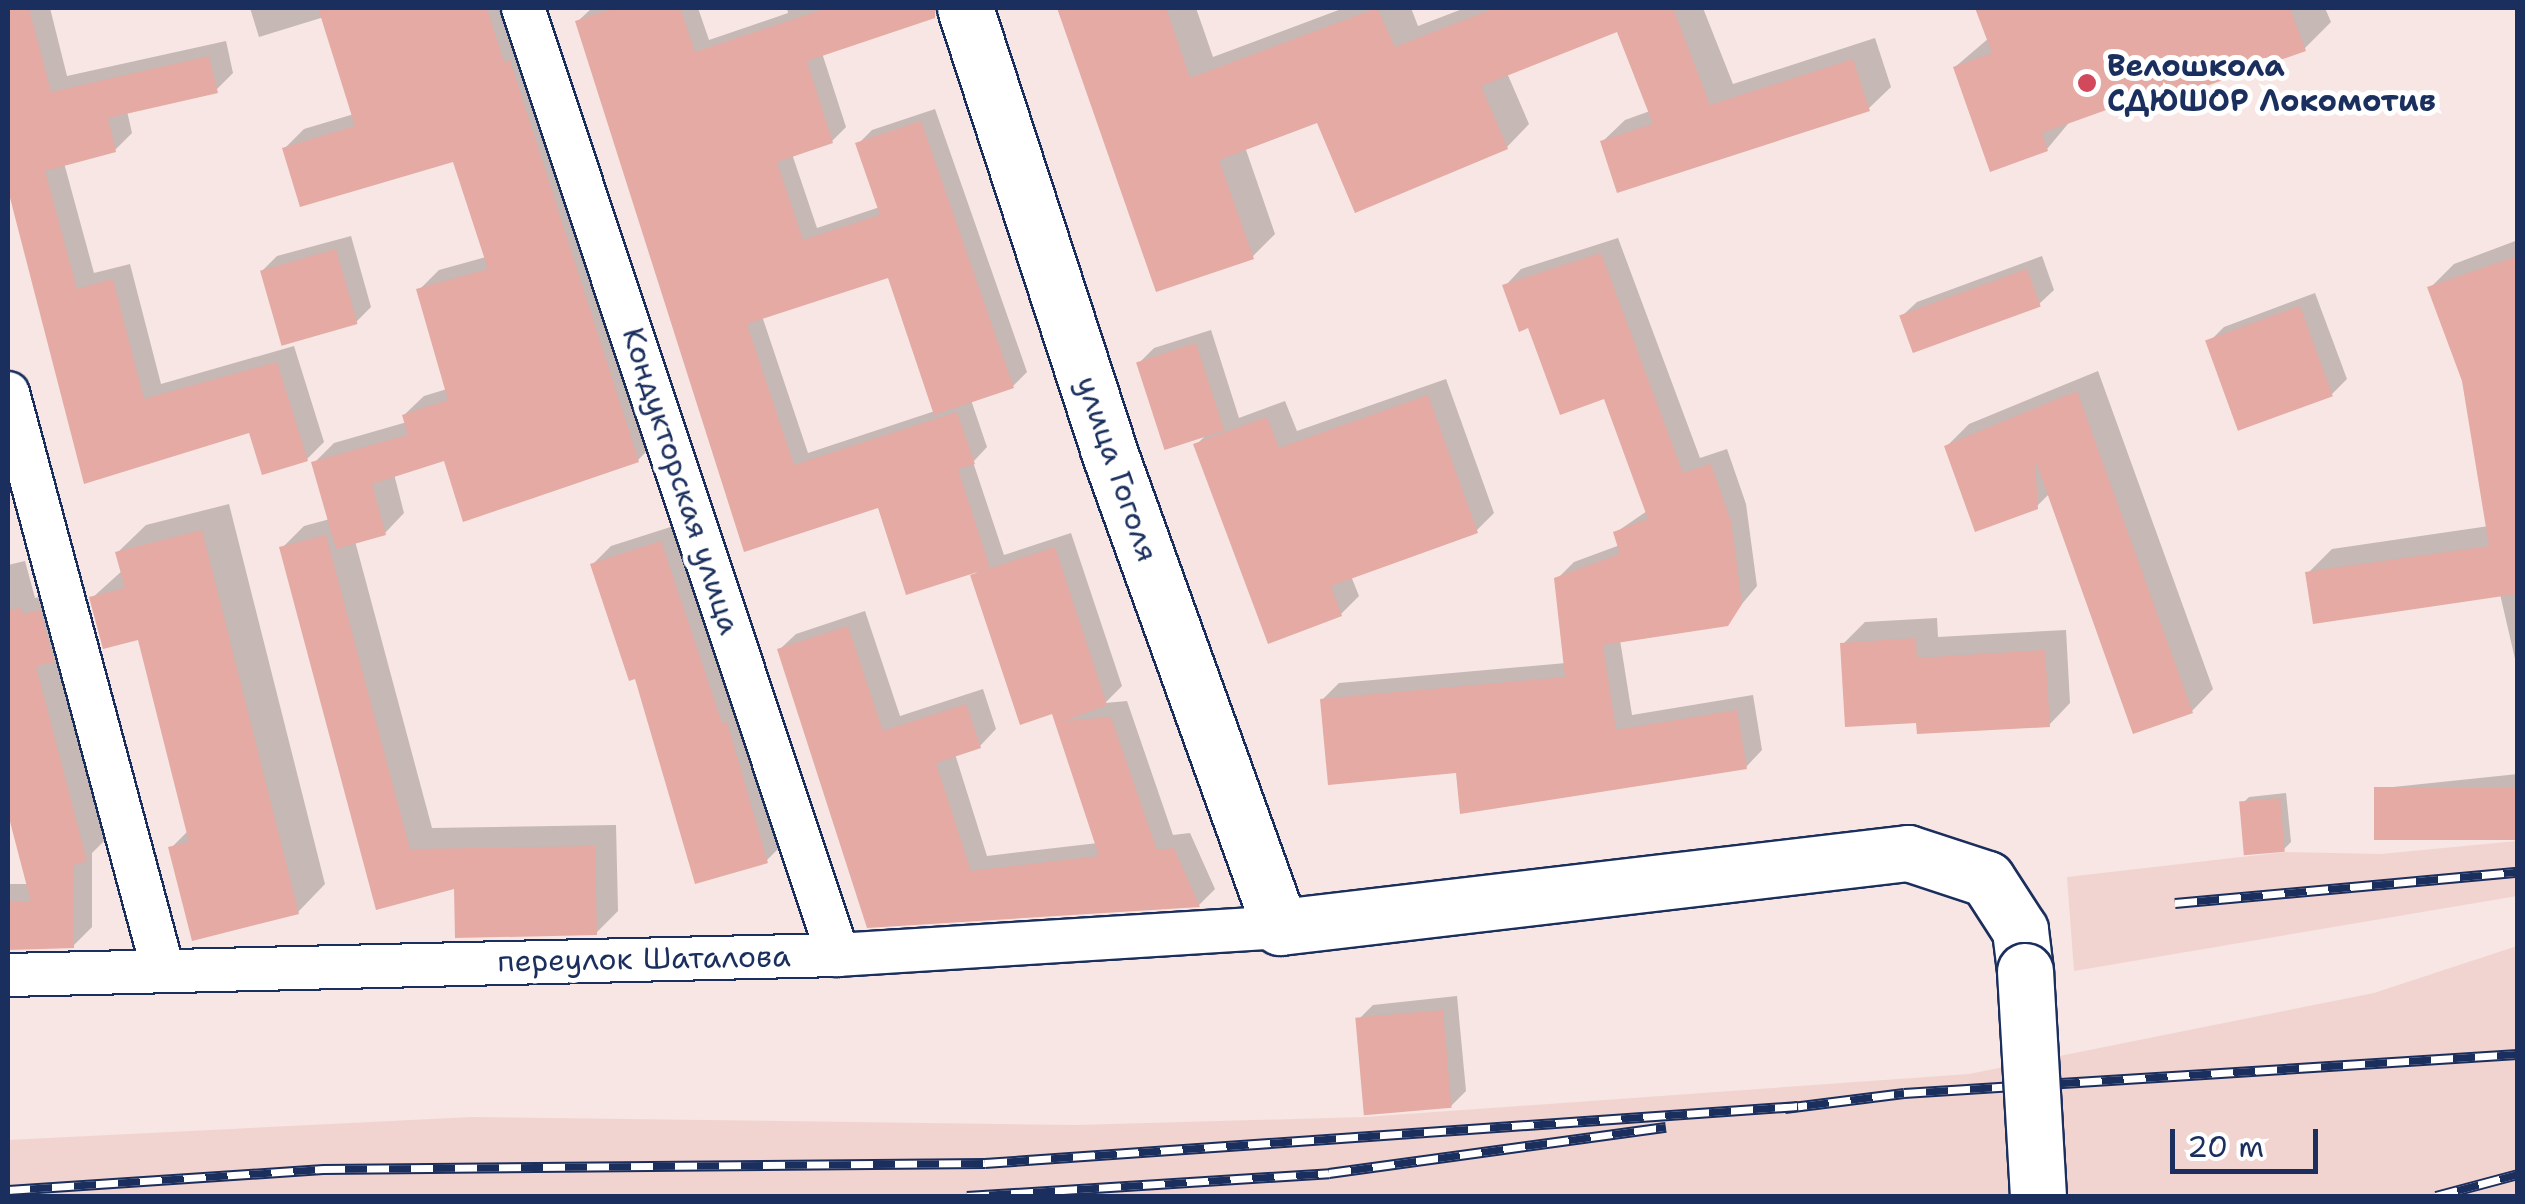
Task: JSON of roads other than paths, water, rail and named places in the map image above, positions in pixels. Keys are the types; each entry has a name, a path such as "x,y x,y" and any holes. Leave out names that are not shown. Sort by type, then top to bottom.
{"main road":[{"name":"улица Гоголя","path":"965,8 1108,448 1280,927"},
{"path":"1280,927 1908,853 1987,879 2020,930 2038,1196"}],"street":[{"name":"Кондукторская улица","path":"523,8 838,955"},
{"path":"8,393 163,970"},
{"name":"переулок Шаталова","path":"8,975 838,955 1280,927"}],"railway":[{"path":"2175,903 2518,872"},
{"path":"1785,1108 1904,1093 2518,1054"},
{"path":"8,1190 323,1169 985,1163 1798,1106"},
{"path":"967,1196 1329,1173 1666,1127"},
{"path":"2436,1196 2518,1174"}],"place":[{"name":"Велошкола СДЮШОР Локомотив","path":"2087,83"}]}
